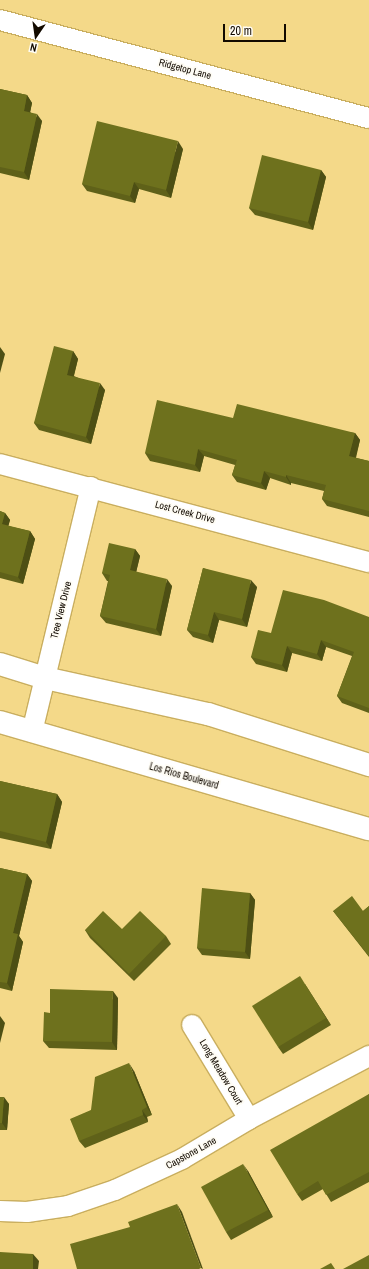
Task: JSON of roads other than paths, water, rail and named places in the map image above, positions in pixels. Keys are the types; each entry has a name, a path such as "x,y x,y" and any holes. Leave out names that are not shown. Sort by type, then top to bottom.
{"main road":[{"path":"0,664 45,678 208,714 369,764"},
{"name":"Los Rios Boulevard","path":"0,722 369,829"}],"street":[{"name":"Ridgetop Lane","path":"0,20 369,118"},
{"name":"Lost Creek Drive","path":"0,464 369,562"},
{"name":"Tree View Drive","path":"32,732 91,488"},
{"name":"Long Meadow Court","path":"192,1025 249,1119"},
{"name":"Capstone Lane","path":"0,1211 27,1212 68,1206 115,1190 182,1159 249,1119 369,1056"}]}
